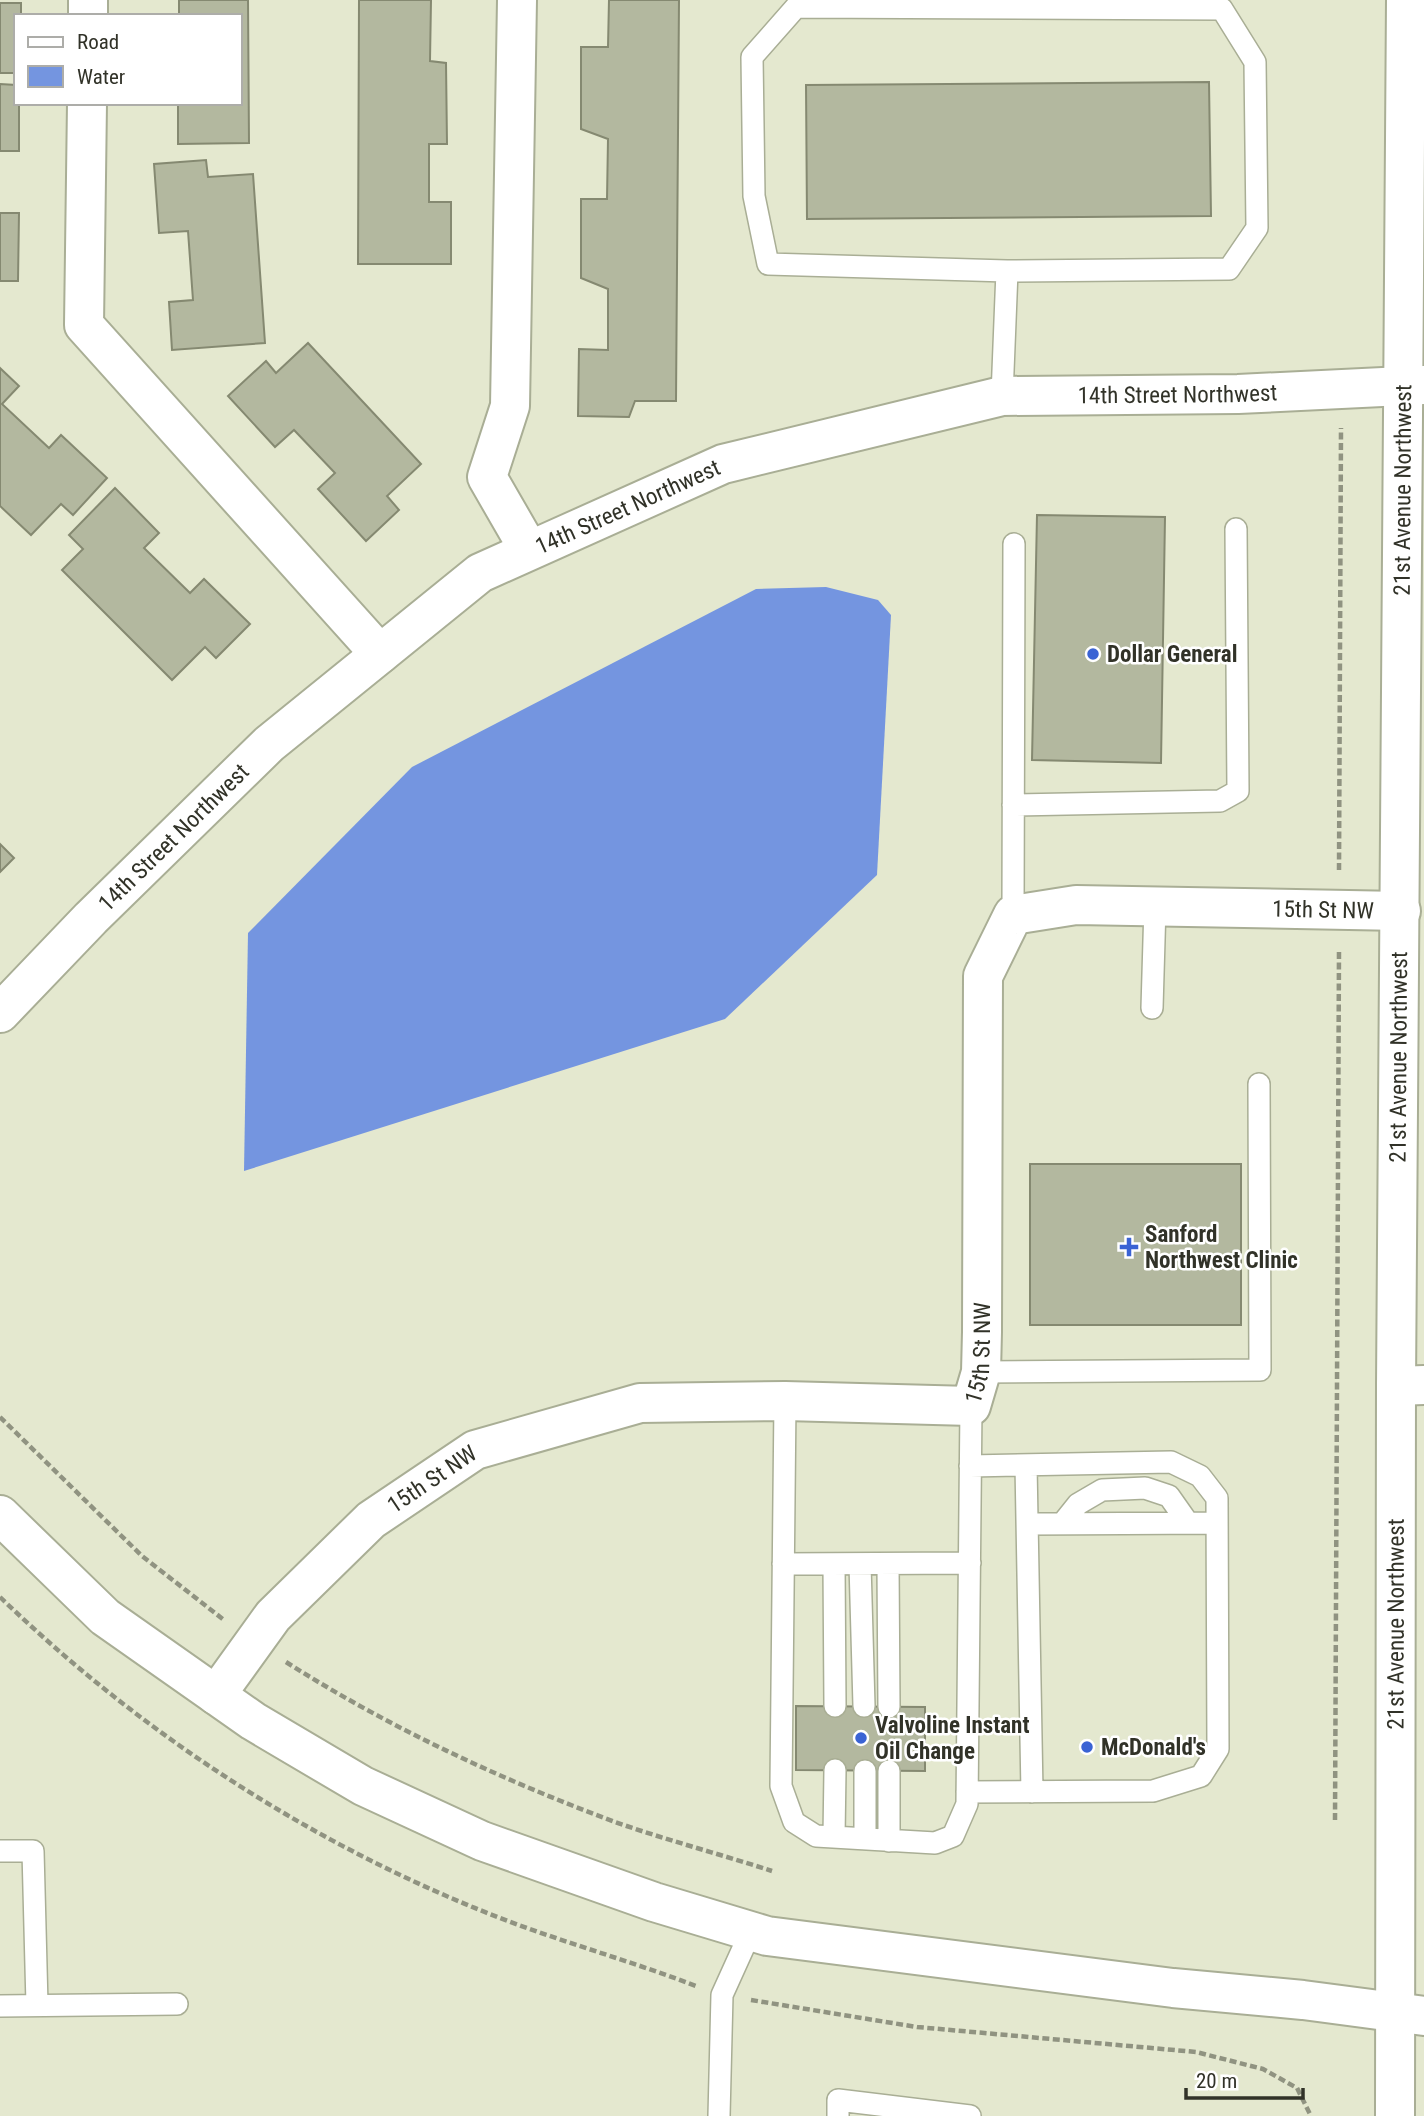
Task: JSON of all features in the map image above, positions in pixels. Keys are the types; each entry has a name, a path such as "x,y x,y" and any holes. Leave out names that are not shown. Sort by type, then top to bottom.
{"street":[{"path":"517,0 510,406 487,477 529,550"},
{"name":"21st Avenue Northwest","path":"1395,2116 1410,2016 1410,1386 1401,911 1413,384 1406,0"},
{"path":"87,105 85,325 380,654"},
{"name":"14th Street Northwest","path":"0,1013 91,918 270,744 480,573 529,550 723,464 1002,396 1238,394 1413,384"},
{"name":"15th St NW","path":"216,1695 273,1616 371,1520 475,1450 640,1403 785,1401 976,1389 983,976 1013,915 1076,905 1401,911"},
{"path":"0,1515 105,1617 253,1721 363,1786 482,1841 654,1902 767,1936 1173,1988 1303,2000 1410,2016"}],"lane":[{"path":"796,7 1222,9 1255,62 1257,228 1229,269 1007,271 768,264 754,196 752,57 796,7"},
{"path":"1002,396 1007,271"},
{"path":"1013,805 1220,801 1238,791 1236,529"},
{"path":"1013,915 1014,544"},
{"path":"1152,1008 1155,906"},
{"path":"785,1401 781,1786 794,1822 816,1836 935,1843 953,1836 964,1814 967,1792 970,1466 976,1389 1259,1370 1259,1084"},
{"path":"967,1792 1153,1791 1201,1776 1218,1749 1217,1498 1200,1476 1171,1462 970,1466"},
{"path":"1026,1465 1032,1792"},
{"path":"1062,1524 1079,1504 1102,1490 1145,1488 1169,1496 1188,1523"},
{"path":"1029,1524 1217,1523"},
{"path":"783,1564 970,1563"},
{"path":"834,1564 835,1706"},
{"path":"860,1564 863,1706"},
{"path":"888,1564 889,1707"},
{"path":"834,1837 835,1770"},
{"path":"865,1839 866,1770"},
{"path":"889,1771 889,1841"},
{"path":"0,1851 33,1852 37,2005"},
{"path":"719,2116 722,1995 751,1931"},
{"path":"0,2006 177,2004"},
{"path":"838,2116 838,2100 970,2116"}],"path":[{"path":"1335,1820 1342,388"},
{"path":"0,1418 142,1556 254,1642 350,1702 450,1754 616,1822 772,1871"},
{"path":"0,1597 44,1640 139,1718 264,1802 395,1872 500,1918 722,1995 917,2027 1196,2052 1263,2069 1297,2088 1311,2116"}],"water":[{"path":"826,587 878,600 891,615 877,875 725,1019 244,1171 248,933 412,767 756,589"}],"building":[{"path":"179,0 248,0 249,143 178,144 178,105 242,105 242,14 179,14"},
{"path":"359,0 431,0 430,61 446,63 447,144 429,144 429,202 451,202 451,264 358,264"},
{"path":"609,0 679,0 676,401 635,401 629,417 578,416 579,349 608,350 608,289 581,278 581,199 607,199 608,139 581,129 581,47 608,47"},
{"path":"0,3 21,3 21,14 14,14 14,73 0,73"},
{"path":"1209,82 1211,216 807,219 806,85"},
{"path":"0,84 14,85 14,105 19,105 19,151 0,151"},
{"path":"206,160 208,177 253,174 265,343 172,350 169,302 193,300 188,231 159,233 154,164"},
{"path":"0,213 19,213 18,281 0,281"},
{"path":"308,343 421,464 387,496 399,510 366,541 318,489 335,473 294,430 275,447 228,396 266,361 276,373"},
{"path":"0,368 19,386 2,404 49,448 61,435 107,478 73,515 61,504 31,535 0,506"},
{"path":"115,488 159,533 144,548 190,593 204,579 250,624 216,658 205,647 172,680 62,570 83,549 69,535"},
{"path":"1037,515 1165,517 1161,763 1032,760"},
{"path":"0,844 14,858 0,872"},
{"path":"1030,1164 1241,1164 1241,1325 1030,1325"},
{"name":"Valvoline Instant Oil Change","path":"796,1706 925,1707 925,1771 796,1770"}],"place":[{"name":"Dollar General","path":"1093,654"},
{"name":"Sanford Northwest Clinic","path":"1129,1247"},
{"name":"Valvoline Instant Oil Change","path":"861,1738"},
{"name":"McDonald's","path":"1087,1747"}]}
